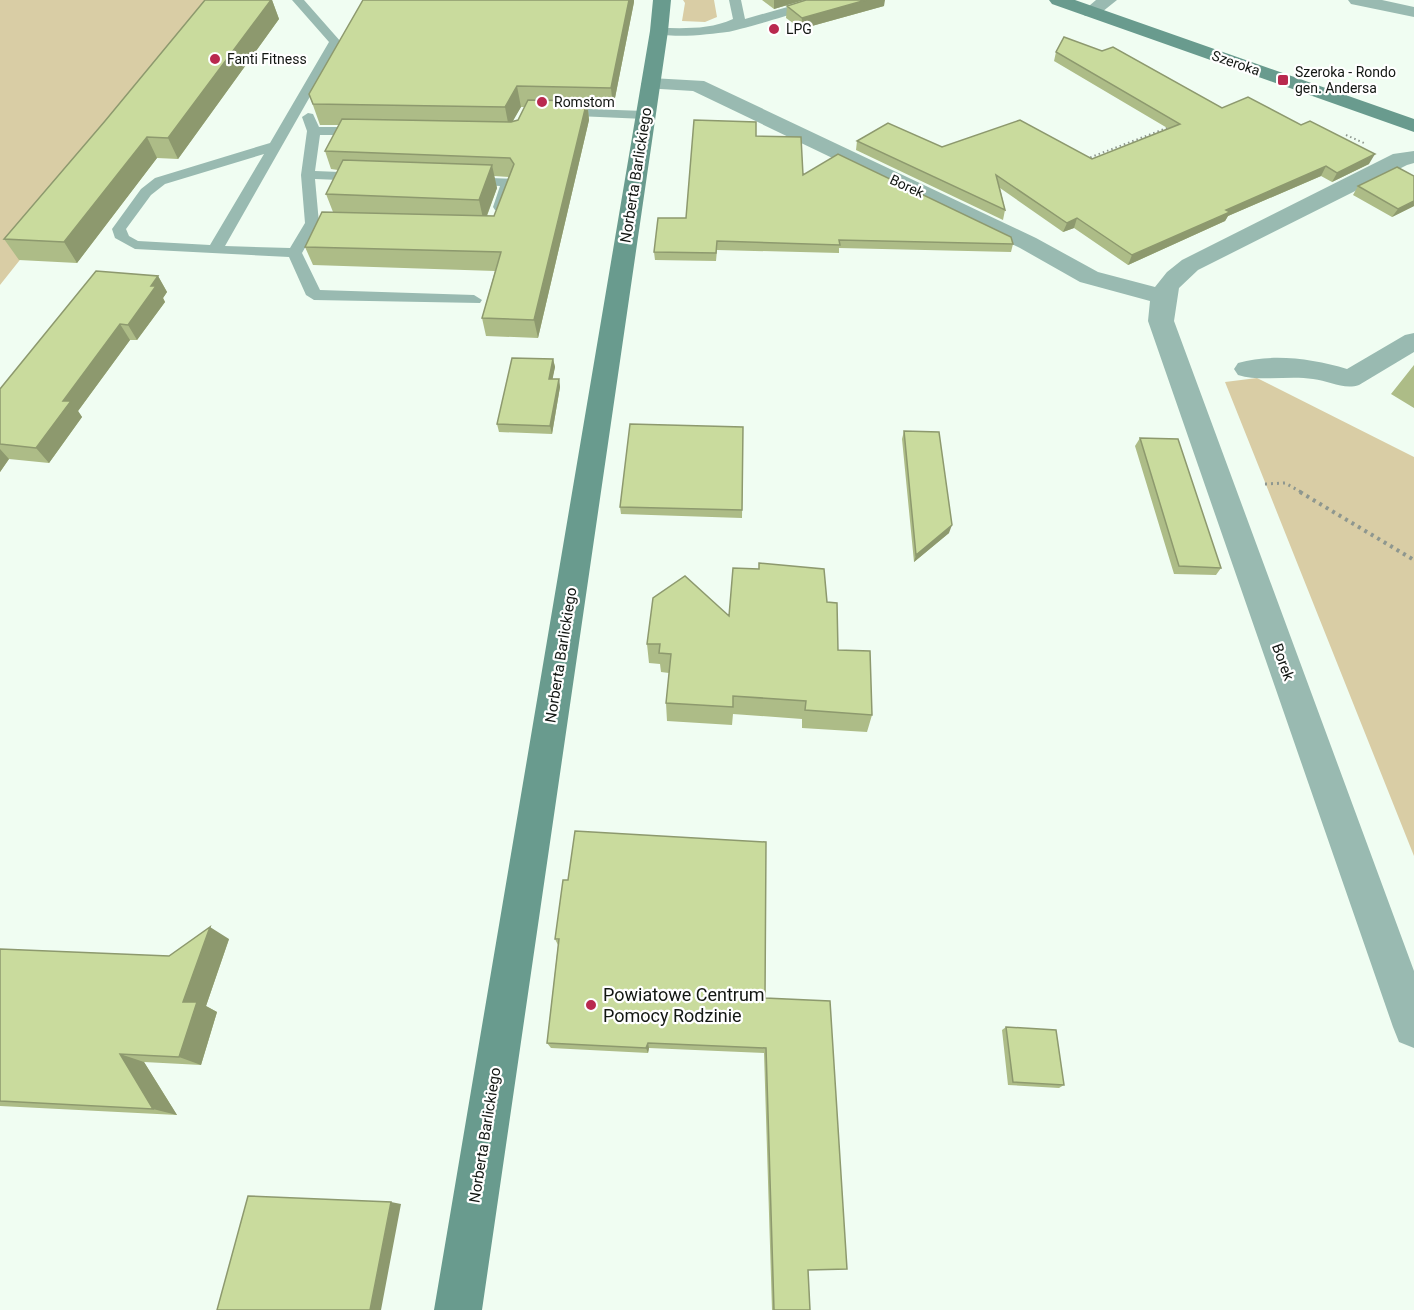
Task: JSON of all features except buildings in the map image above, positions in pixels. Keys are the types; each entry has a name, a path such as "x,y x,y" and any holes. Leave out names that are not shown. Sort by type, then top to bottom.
{"street":[{"name":"Szeroka","path":"1058,0 1414,126"},
{"path":"1091,12 1108,0"},
{"path":"1357,0 1414,12"},
{"name":"Norberta Barlickiego","path":"458,1310 661,15"},
{"name":"Borek","path":"648,100 697,85 1028,243 1089,277 1161,296 1161,321 1170,351 1414,1027"},
{"path":"1161,296 1174,277 1190,265 1408,158"},
{"path":"1247,369 1292,366 1329,371 1350,379 1414,341"}],"lane":[{"path":"214,250 335,42 298,0"},
{"path":"735,0 739,20"},
{"path":"661,15 697,32 724,29 824,0"},
{"path":"724,29 759,7"},
{"path":"295,254 317,224 308,175 314,130 302,100"},
{"path":"549,112 648,100"},
{"path":"314,130 384,132"},
{"path":"275,146 160,181 146,192 119,229 122,238 135,245 295,254"},
{"path":"308,175 379,178"},
{"path":"449,180 508,182 495,220"},
{"path":"295,254 314,295 474,300"}],"path":[{"path":"1076,162 1172,126"},
{"path":"1343,134 1408,158"},
{"path":"1121,145 1127,155"},
{"path":"1265,484 1285,483 1414,560"}],"shaded area":[{"path":"0,0 226,0 0,285"},
{"path":"683,0 714,0 717,17 705,22 682,21 685,3"},
{"path":"1257,378 1414,457 1414,856 1225,382"}],"place":[{"name":"LPG","path":"774,29"},
{"name":"Fanti Fitness","path":"215,59"},
{"name":"Szeroka - Rondo gen. Andersa","path":"1283,80"},
{"name":"Romstom","path":"542,102"},
{"name":"Powiatowe Centrum Pomocy Rodzinie","path":"591,1005"}]}
